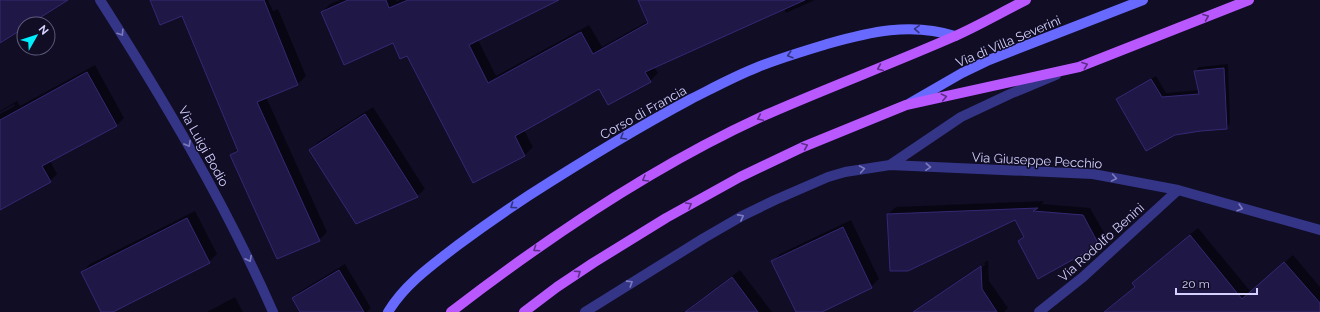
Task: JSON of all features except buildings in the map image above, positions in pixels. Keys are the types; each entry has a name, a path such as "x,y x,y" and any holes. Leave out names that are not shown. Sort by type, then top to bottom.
{"main road":[{"path":"451,312 502,273 560,233 628,189 700,148 760,118 955,36 1026,0"},
{"name":"Via di Villa Severini","path":"906,105 989,60 1143,0"},
{"path":"524,312 625,242 710,192 803,147 906,105 1068,70 1105,57 1249,0"},
{"name":"Corso di Francia","path":"388,312 402,293 438,261 521,201 630,133 678,106 744,73 779,59 869,33 895,29 921,29 932,30 955,36"}],"street":[{"name":"Via Luigi Bodio","path":"100,0 187,142 220,201 273,312"},
{"path":"585,312 742,216 828,177 845,172 890,164 962,117 1010,94 1068,70"},
{"name":"Via Giuseppe Pecchio","path":"890,164 1094,174 1178,190 1320,230"},
{"name":"Via Rodolfo Benini","path":"1039,312 1083,277 1178,190"}]}
